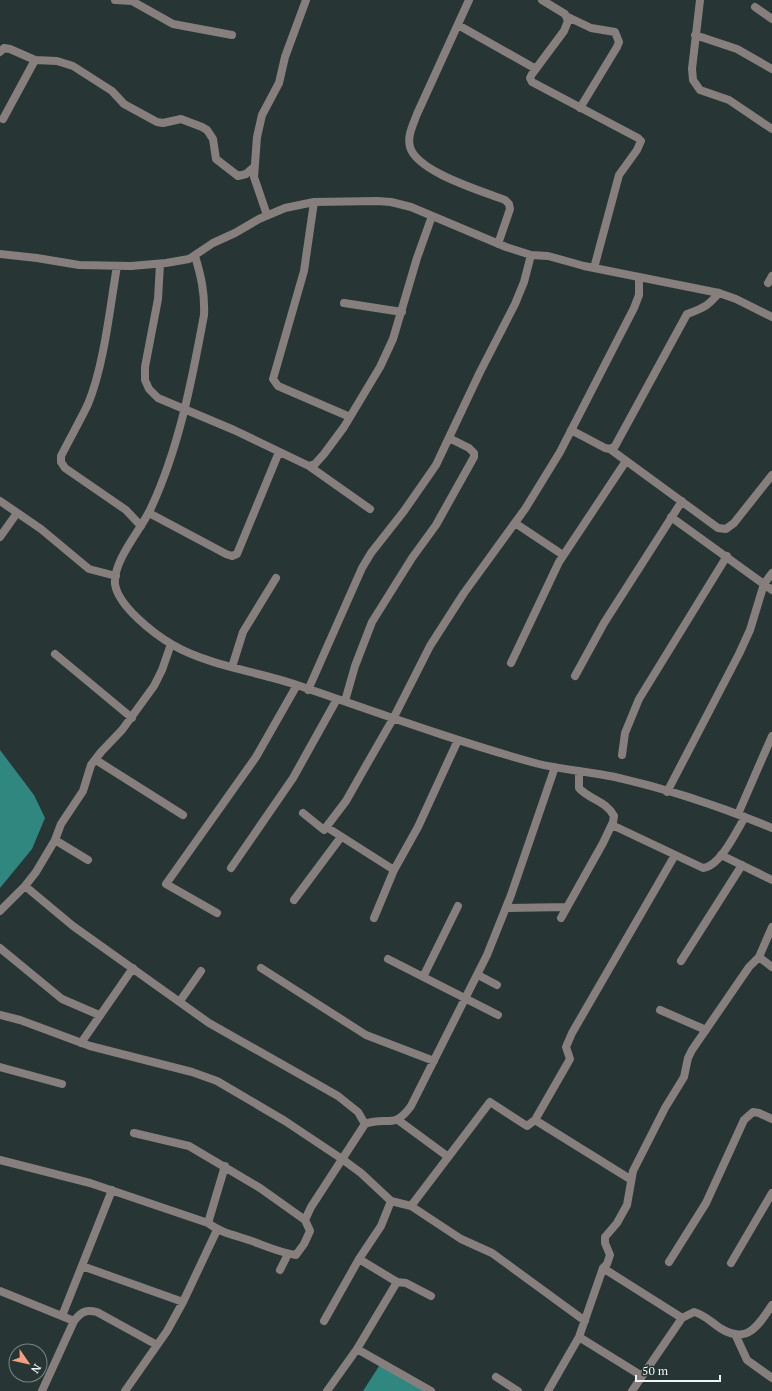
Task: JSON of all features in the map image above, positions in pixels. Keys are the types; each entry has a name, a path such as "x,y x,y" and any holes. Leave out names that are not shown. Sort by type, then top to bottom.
{"street":[{"path":"115,0 126,0 144,7 173,24 232,35"},
{"path":"267,215 258,189 254,167 257,137 262,115 279,82 285,56 306,0"},
{"path":"469,0 411,130 410,147 413,155 433,171 505,200 509,204 510,209 498,244"},
{"path":"544,0 568,17 591,28 615,32 618,37 617,47 580,108"},
{"path":"700,0 692,69 693,80 696,86 700,90 707,93 729,100 772,129"},
{"path":"755,7 772,18"},
{"path":"568,17 568,25 530,78 532,82 638,138 641,141 637,150 619,175 604,236 594,268"},
{"path":"458,25 536,69"},
{"path":"695,35 737,49 772,68"},
{"path":"1,48 10,49 35,60 57,61 73,66 112,91 124,104 157,122 163,123 182,119 202,127 207,130 213,139 216,159 238,176 246,174 254,167"},
{"path":"3,119 35,60"},
{"path":"314,202 304,271 272,379 278,386 350,417"},
{"path":"0,254 79,265 117,266 160,264 189,259 213,244 267,215 296,205 314,202 391,202 411,207 498,244 531,255 548,256 594,268 719,293 736,299 772,317"},
{"path":"309,466 315,464 324,454 350,417 380,367 393,339 417,258 432,216"},
{"path":"308,690 362,568 371,553 432,471 450,438 480,372 515,304 524,282 531,255"},
{"path":"195,256 203,283 204,315 185,409 169,461 148,513 122,556 116,576 117,592 123,603 134,615 170,644 232,667 297,685 458,740 555,767 614,777 741,815 772,828"},
{"path":"160,264 158,299 148,344 145,380 149,389 158,398 234,430 309,466 370,509"},
{"path":"117,266 103,346 93,390 88,404 61,456 61,462 65,468 76,477 126,510 141,526"},
{"path":"303,813 324,830 328,828 350,795 394,717 430,646 464,593 515,523 560,452 634,308 639,295 639,277"},
{"path":"610,449 622,437 688,314 708,306 719,293"},
{"path":"344,303 402,312"},
{"path":"571,430 605,448 610,449 718,528 726,529 742,515 772,475"},
{"path":"231,868 293,778 341,700 372,622 412,558 436,525 474,457 474,453 469,448 450,438"},
{"path":"148,513 226,554 232,556 237,554 279,452"},
{"path":"511,663 563,555 626,461"},
{"path":"0,501 41,529 89,569 116,576"},
{"path":"575,676 604,623 682,501"},
{"path":"0,537 17,513"},
{"path":"671,517 772,590"},
{"path":"515,523 563,555"},
{"path":"622,755 625,733 639,699 727,556"},
{"path":"667,792 739,654 750,630 764,584 772,573"},
{"path":"232,667 243,632 276,578"},
{"path":"0,911 25,886 55,840 61,824 83,791 92,765 132,718 154,686 162,670 170,644"},
{"path":"55,654 132,718"},
{"path":"217,913 166,884 256,757 297,685"},
{"path":"612,825 703,868 712,866 721,855 741,815 772,736"},
{"path":"374,918 394,870 418,826 458,740"},
{"path":"96,760 183,816"},
{"path":"305,1220 365,1124 373,1121 398,1120 405,1115 411,1106 478,975 506,908 555,767"},
{"path":"561,918 612,825 614,816 610,809 584,793 579,788 579,771"},
{"path":"328,828 394,870"},
{"path":"294,900 341,837"},
{"path":"55,840 88,860"},
{"path":"411,1206 490,1102 527,1126 535,1120 570,1058 566,1047 572,1033 675,855"},
{"path":"721,855 772,880"},
{"path":"681,961 742,865"},
{"path":"25,886 73,926 209,1023 338,1096 358,1112 365,1124"},
{"path":"423,977 458,906"},
{"path":"506,908 567,907"},
{"path":"548,1391 580,1337 603,1268 607,1264 610,1255 605,1243 605,1237 617,1222 627,1205 630,1179 640,1154 684,1077 688,1058 749,967 759,957 772,927"},
{"path":"0,948 62,999 99,1016"},
{"path":"759,957 772,966"},
{"path":"388,959 498,1015"},
{"path":"81,1042 133,968"},
{"path":"261,968 366,1035 434,1061"},
{"path":"180,1001 201,971"},
{"path":"478,975 497,985"},
{"path":"660,1010 706,1030"},
{"path":"0,1015 20,1020 119,1054 206,1076 285,1121 342,1159 361,1173 390,1201 411,1206 461,1239 492,1253 585,1321"},
{"path":"0,1067 62,1084"},
{"path":"669,1262 706,1203 744,1120 753,1112 772,1119"},
{"path":"398,1120 448,1156"},
{"path":"535,1120 630,1179"},
{"path":"0,1160 112,1190 208,1223 217,1230 288,1254 296,1255 304,1244 310,1232 305,1220 260,1188 189,1146 134,1133"},
{"path":"208,1223 225,1166"},
{"path":"62,1316 112,1190"},
{"path":"731,1263 772,1193"},
{"path":"324,1321 359,1259 381,1226 390,1201"},
{"path":"125,1391 157,1345 183,1302 217,1230"},
{"path":"280,1270 288,1254"},
{"path":"359,1259 397,1282 406,1283 431,1296"},
{"path":"82,1266 183,1302"},
{"path":"603,1268 682,1318"},
{"path":"327,1391 357,1349 397,1282"},
{"path":"0,1291 74,1321"},
{"path":"632,1391 682,1318 694,1312 702,1314 721,1328 735,1334 746,1334 757,1327 772,1305"},
{"path":"42,1391 74,1321 81,1313 89,1310 97,1312 157,1345"},
{"path":"735,1334 747,1360 772,1378"},
{"path":"580,1337 642,1376"},
{"path":"357,1349 431,1391"},
{"path":"496,1377 518,1391"}],"water":[{"path":"0,750 34,795 45,818 32,849 0,888"},
{"path":"383,1360 428,1391 363,1391"}]}
